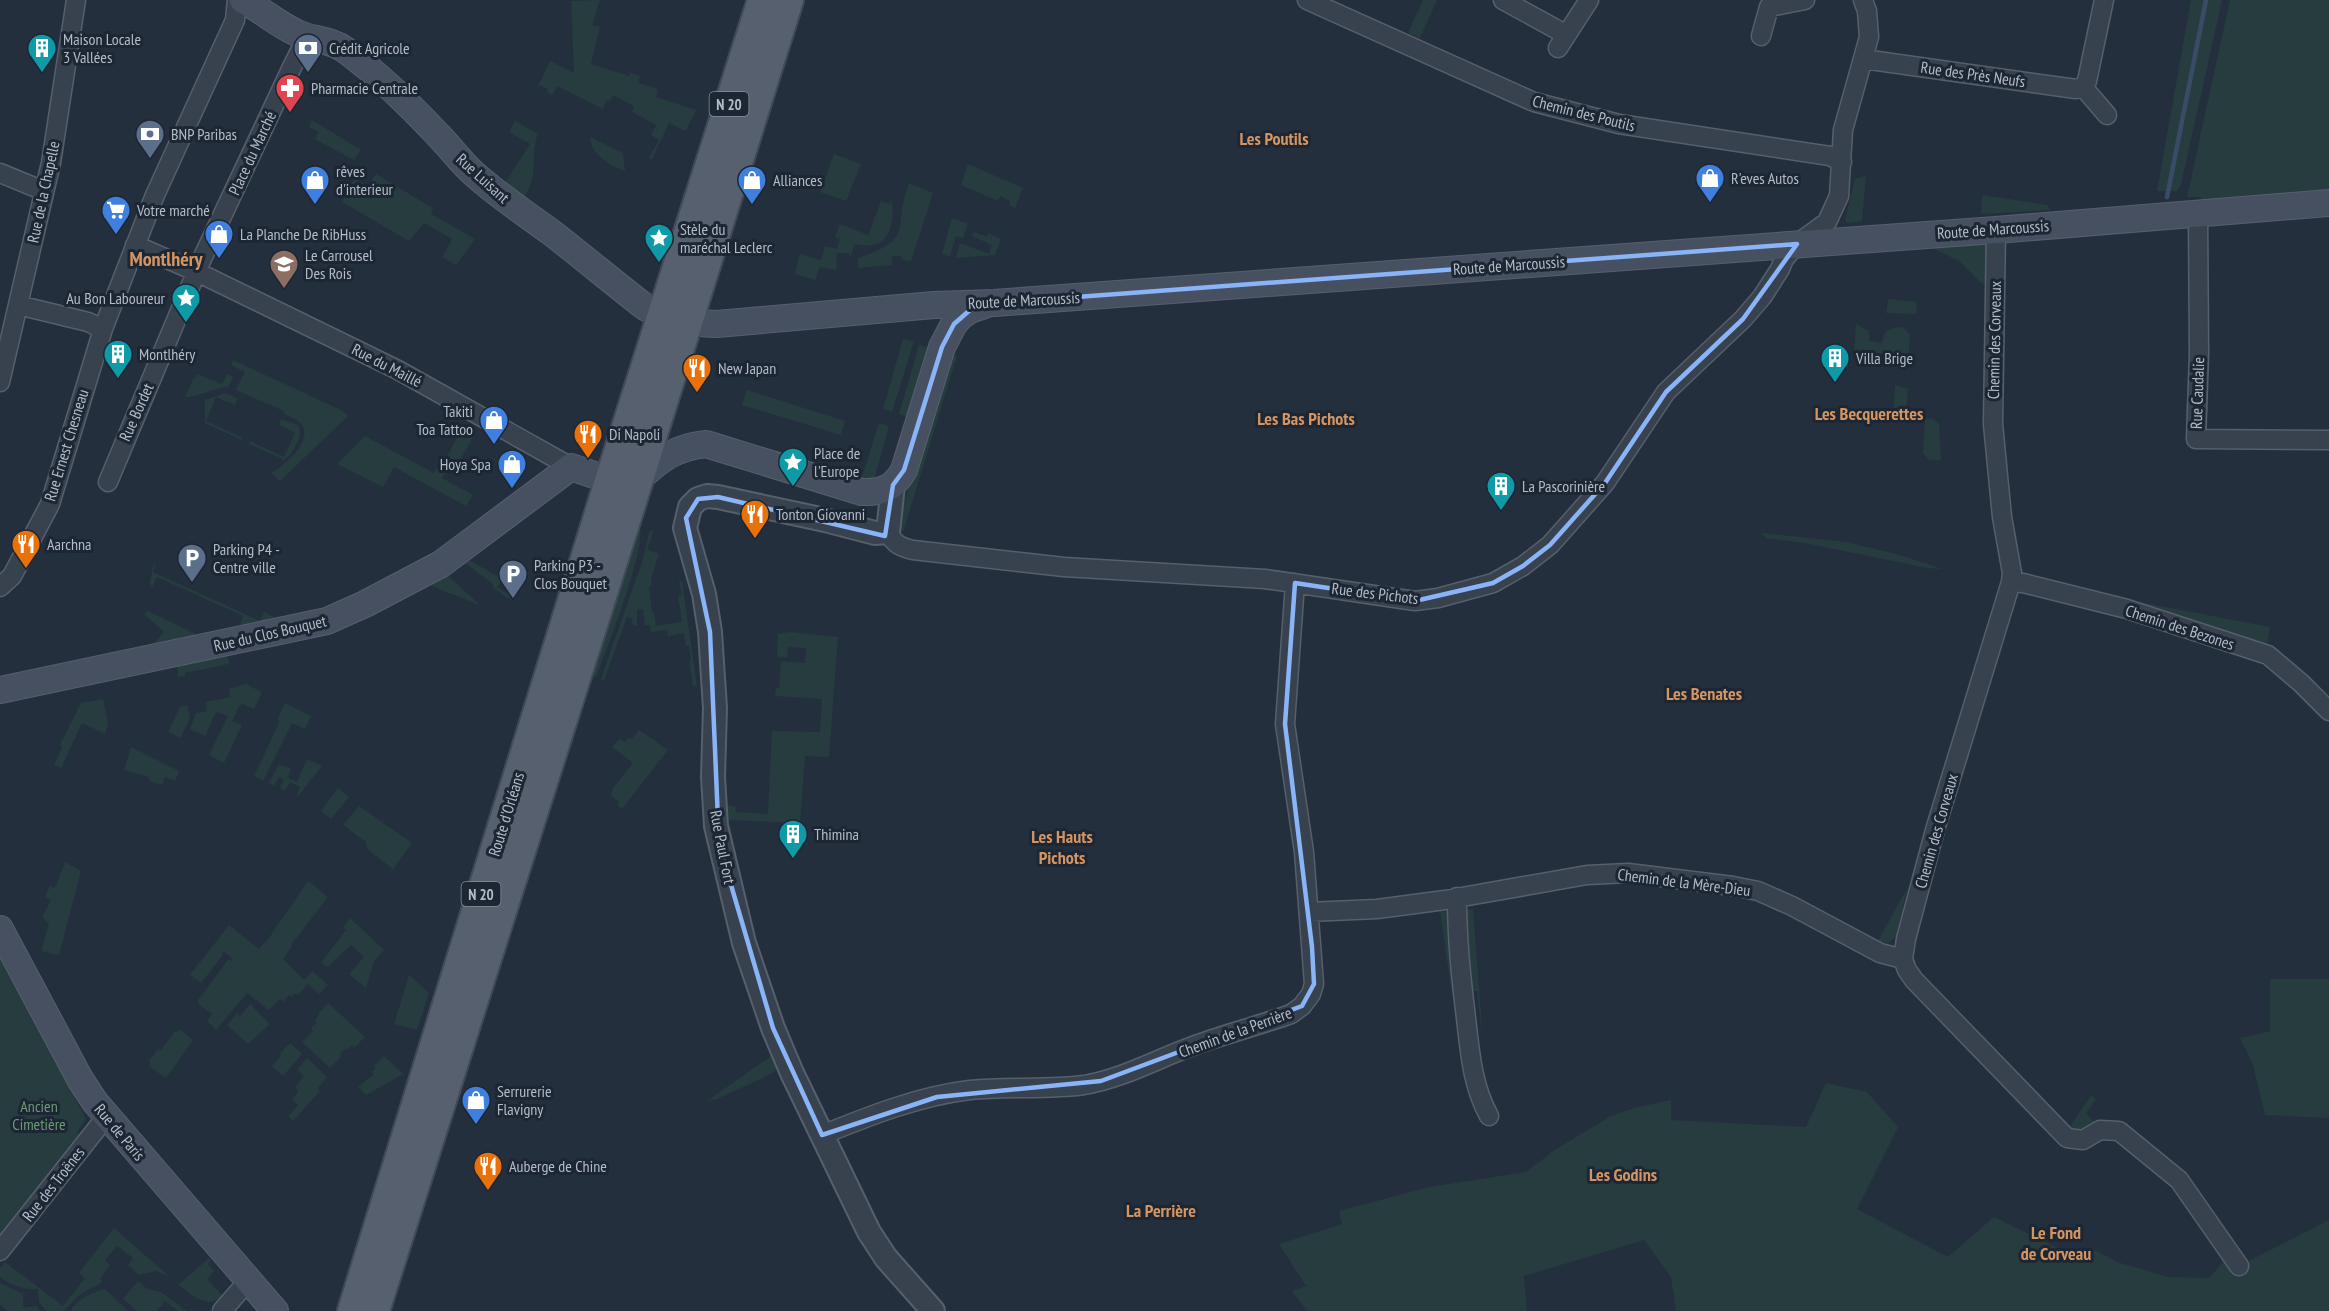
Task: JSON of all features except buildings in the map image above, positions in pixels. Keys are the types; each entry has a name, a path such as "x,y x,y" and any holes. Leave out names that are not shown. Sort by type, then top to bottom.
{"main road":[{"path":"243,0 272,20 311,38"},
{"name":"Route d'Orléans","path":"352,1311 610,478 762,0"},
{"name":"Route d'Orléans","path":"375,1311 789,0"},
{"name":"Rue Luisant","path":"311,38 333,43 383,81 422,118 470,171 645,308 661,316"},
{"name":"Route de Marcoussis","path":"689,322 717,324 934,304 994,303 1996,230 2329,203"},
{"path":"639,478 663,458 686,447 706,444 862,492 874,493 893,485 904,470 942,346 954,324 970,310 994,303"},
{"path":"873,311 925,314 937,325 941,334 942,346"},
{"path":"661,316 689,322"},
{"name":"Rue du Maillé","path":"571,467 586,474 610,478 639,478"},
{"name":"Rue du Clos Bouquet","path":"0,690 327,621 436,567 571,467"},
{"name":"Rue de Paris","path":"0,929 80,1079 108,1118 275,1311"}],"street":[{"name":"Rue de la Chapelle","path":"0,382 44,192 76,0"},
{"path":"18,305 88,322 103,329 155,195 235,20 237,0"},
{"name":"Chemin des Poutils","path":"1307,0 1534,102 1619,124 1830,156 1842,162"},
{"path":"1503,0 1562,41 1589,0"},
{"path":"1761,36 1769,7 1805,0"},
{"name":"Rue des Pichots","path":"888,532 900,547 924,551 1064,567 1265,579 1415,601 1438,598 1492,583 1522,566 1550,545 1605,483 1666,392 1743,319 1762,297 1784,259 1797,244 1827,222 1839,196 1843,130 1869,37 1867,11 1863,0"},
{"path":"2104,0 2087,81 2083,87 2108,115"},
{"name":"Place du Marché","path":"167,343 197,272 292,68 301,49 311,38"},
{"name":"Rue des Près Neufs","path":"1863,59 2076,89 2083,87"},
{"path":"0,173 44,192"},
{"name":"Rue Caudalie","path":"2198,213 2199,354 2196,439 2329,440"},
{"name":"Chemin des Corveaux","path":"1903,959 1906,939 1935,830 2011,582 2012,573 2002,517 1993,424 1996,230"},
{"name":"Rue du Maillé","path":"135,245 197,272 398,370 571,467"},
{"name":"Rue Ernest Chesneau","path":"0,587 12,576 50,504 103,329"},
{"name":"Rue Bordet","path":"108,482 122,444 167,343"},
{"path":"888,532 893,485"},
{"name":"Rue Paul Fort","path":"888,532 875,533 848,525 707,496 690,507 686,518 687,540 704,594 710,632 714,700 716,826 744,943 769,1017 792,1073 869,1232 886,1258 933,1311"},
{"name":"Chemin des Bezones","path":"2011,582 2127,609 2268,655 2329,711"},
{"name":"Chemin de la Perrière","path":"822,1135 882,1112 957,1093 1002,1087 1084,1085 1101,1081 1203,1042 1292,1014 1302,1006 1311,994 1314,984 1304,852 1285,724 1295,583"},
{"name":"Chemin de la Mère-Dieu","path":"1309,912 1377,909 1587,874 1628,873 1758,891 1880,953 1903,959"},
{"path":"1457,897 1457,944 1473,1075 1489,1116"},
{"path":"1903,959 1914,980 2067,1138 2083,1140 2100,1130 2120,1131 2179,1180 2239,1266"},
{"name":"Rue des Troënes","path":"0,1251 102,1122 108,1118"},
{"path":"222,1311 248,1281"}],"highlighted area":[{"path":"1797,244 1743,319 1666,392 1605,483 1550,545 1523,566 1493,583 1415,601 1295,583 1285,724 1312,947 1314,984 1302,1006 1101,1081 937,1097 822,1135 773,1028 719,844 710,632 686,518 698,499 718,497 885,536 893,485 904,470 942,347 954,324 970,310 994,303"}],"green space":[{"path":"600,0 592,25 600,27 591,64 629,76 630,73 640,76 638,83 658,89 656,97 696,110 686,131 669,123 652,159 649,158 659,140 651,135 656,125 632,112 634,106 613,95 610,101 607,100 603,109 557,86 552,95 547,92 548,89 540,85 535,92 550,61 574,73 571,1"},
{"path":"1423,0 1437,0 1420,38 1408,33"},
{"path":"2191,0 2222,0 2181,184 2177,191 2157,191"},
{"path":"2230,0 2329,0 2329,193 2199,203 2201,197 2187,197"},
{"path":"312,120 361,150 354,160 315,139 319,132 309,127"},
{"path":"515,121 538,134 534,150 532,182 522,200 503,186 530,144 509,132"},
{"path":"590,137 623,153 625,171 613,166 597,154"},
{"path":"834,154 861,164 846,201 820,192"},
{"path":"968,164 1023,188 1015,208 1009,205 1010,201 1000,196 998,201 961,185"},
{"path":"376,174 433,208 431,214 475,239 456,265 442,257 452,239 424,223 409,241 342,202 354,179 368,186"},
{"path":"1866,175 1862,221 1847,223 1845,220 1855,179"},
{"path":"909,183 933,193 911,261 902,260 901,256 892,256 892,265 858,268 858,258 877,251 896,237"},
{"path":"1982,195 2047,205 2050,210 1981,214"},
{"path":"891,198 891,226 883,240 867,246 855,244 850,257 849,253 836,253 837,270 820,267 815,280 795,274 800,254 821,260 825,246 837,249 840,239 835,237 840,224 868,235 881,201 890,204"},
{"path":"952,218 968,224 963,238 956,236 950,257 942,254"},
{"path":"974,232 987,237 988,233 1001,239 995,255 956,258 960,243 989,254 992,245 972,236"},
{"path":"1986,243 1986,284 1981,283 1959,261 1931,247"},
{"path":"1888,299 1917,302 1916,314 1886,313"},
{"path":"1856,324 1869,331 1869,341 1882,343 1885,332 1903,327 1910,335 1908,363 1897,362 1897,355 1854,351"},
{"path":"903,339 914,341 892,412 883,409"},
{"path":"919,345 932,348 910,418 899,414"},
{"path":"949,353 957,356 903,532 897,527"},
{"path":"233,360 343,411 348,416 280,481 271,473 289,460 300,447 304,434 303,427 283,413 284,411 236,390 245,372 231,365"},
{"path":"197,374 222,384 227,374 233,377 229,386 185,397"},
{"path":"1895,385 1908,389 1905,424 1893,421"},
{"path":"747,390 845,421 841,435 742,405"},
{"path":"226,393 237,398 235,405 216,397 206,421 243,438 242,440 205,423 205,400"},
{"path":"1925,418 1932,419 1939,424 1941,460 1930,460 1923,454"},
{"path":"281,419 298,425 299,430 296,445 282,462 283,459 249,444 250,441 284,457 295,433 279,425"},
{"path":"879,423 889,426 874,480 862,477"},
{"path":"459,434 466,439 469,434 473,437 455,469 449,466 442,478 473,495 466,506 394,467 383,487 337,464 365,436 434,473 442,459 445,460"},
{"path":"639,524 638,553 596,678 591,673"},
{"path":"654,529 647,550 659,554 651,578 652,585 649,586 652,613 654,613 656,626 682,622 678,596 682,595 679,581 682,581 697,686 693,686 689,646 686,646 684,633 668,636 667,630 651,632 650,625 645,625 643,609 637,610 637,626 631,624 633,619 627,617 604,680 601,679 643,559 649,533"},
{"path":"1762,533 1847,542 1900,555 1942,569 1766,538"},
{"path":"465,558 503,579 497,587 515,598 507,598 494,588 493,584 461,560"},
{"path":"156,562 153,572 260,621 264,612 278,619 239,627 243,616 157,577 152,587 150,584 153,565"},
{"path":"445,573 480,605 426,584"},
{"path":"2144,603 2270,627 2267,648 2146,610"},
{"path":"148,611 200,638 148,650 164,632 144,614"},
{"path":"790,632 838,637 829,757 805,756 800,823 727,820 727,805 735,806 736,812 768,814 772,731 820,732 822,699 775,696 776,688 779,688 781,661 805,663 806,648 788,647 787,658 777,657 778,634"},
{"path":"227,654 229,664 185,673 185,676 178,677 177,664"},
{"path":"248,683 249,686 262,692 254,709 240,705 232,721 242,725 224,763 209,755 228,716 216,712 205,736 190,729 196,713 207,711 206,702 230,697 229,689"},
{"path":"103,699 108,724 105,734 82,723 61,768 54,765 62,747 60,745 81,703"},
{"path":"285,703 311,716 305,729 292,723 263,781 254,776 280,721 277,720"},
{"path":"187,705 190,718 180,738 168,732 180,707"},
{"path":"639,730 668,750 622,809 617,805 619,802 611,796 613,788 633,763 612,747 620,739 625,742 629,737 632,739"},
{"path":"131,747 179,771 175,781 165,777 162,785 149,781 149,777 124,770"},
{"path":"307,759 322,766 298,796 296,797 300,787 290,782 285,791 280,788 284,779 279,777 274,786 269,783 279,764 291,769 287,778 297,782"},
{"path":"338,788 349,797 331,819 321,811"},
{"path":"359,806 412,843 393,869 367,849 366,842 343,825"},
{"path":"65,862 81,871 59,955 41,951 49,924 42,917 51,900 45,897 50,886 55,888"},
{"path":"308,881 328,897 283,959 304,980 312,971 328,985 319,994 308,984 298,995 295,993 291,997 289,995 283,1002 280,999 269,1010 247,993 216,1030 207,1021 212,1014 198,1004 198,1000 229,959 231,961 233,959 223,951 223,955 201,983 190,975 229,925 259,949"},
{"path":"1907,888 1897,936 1888,943 1878,941"},
{"path":"1473,909 1483,1041 1477,991 1472,991 1467,945 1466,910"},
{"path":"1440,911 1449,912 1465,1055 1461,1056"},
{"path":"350,918 384,950 374,961 366,988 349,974 364,957 351,945 328,967 321,963 346,930 343,928"},
{"name":"Ancien Cimetière","path":"0,954 86,1119 77,1132 82,1137 0,1239"},
{"path":"409,975 429,993 417,1030 394,1024"},
{"path":"2270,979 2329,979 2329,1118 2265,1115 2253,1065 2240,1038 2270,1031"},
{"path":"328,1003 365,1037 354,1048 352,1045 348,1050 346,1048 340,1054 342,1056 330,1068 302,1042 313,1031 311,1028 317,1022 315,1020 318,1014"},
{"path":"250,1004 270,1024 248,1044 227,1025 236,1014 240,1016"},
{"path":"179,1029 193,1040 166,1078 149,1066 151,1063 149,1061"},
{"path":"290,1043 302,1054 283,1076 272,1066"},
{"path":"775,1053 779,1066 773,1073 717,1099 707,1101"},
{"path":"384,1056 403,1074 366,1095 358,1087 374,1074 372,1072 376,1068 374,1066"},
{"path":"307,1058 327,1077 318,1088 320,1091 293,1121 288,1116 298,1105 292,1099 299,1091 295,1087 304,1076 297,1070"},
{"path":"1826,1083 1867,1092 1898,1127 1857,1209 1948,1257 1994,1217 2084,1261 2095,1250 2117,1262 2168,1277 2209,1278 2225,1260 2239,1266 2329,1220 2329,1311 1676,1311 1671,1277 1644,1240 1524,1276 1527,1311 1307,1311 1292,1291 1306,1286 1279,1244 1342,1224 1339,1211 1429,1187 1526,1172 1556,1149 1611,1116 1634,1108 1671,1100 1671,1120 1806,1127"},
{"path":"2091,1095 2096,1099 2086,1113 2096,1124 2084,1133 2068,1130"},
{"path":"114,1228 170,1277 156,1271 139,1275 128,1265 133,1258 117,1246 105,1260 110,1265 100,1279 103,1281 81,1294 65,1311 46,1311 39,1302 38,1289 19,1287 0,1277 0,1268 5,1262 63,1306 85,1278 79,1273"},
{"path":"209,1258 211,1260 208,1264 214,1271 207,1279 223,1296 211,1302 200,1300 178,1285"},
{"path":"138,1281 147,1289 161,1292 187,1311 178,1311 165,1301 157,1311 137,1311 123,1299"},
{"path":"0,1283 23,1294 25,1308 36,1306 40,1311 8,1311 0,1305"},
{"path":"105,1289 128,1311 70,1311 85,1297"}],"waterway":[{"path":"2167,197 2206,0"}],"place":[{"name":"Maison Locale 3 Vallées","path":"42,74"},
{"name":"Crédit Agricole","path":"308,74"},
{"name":"Pharmacie Centrale","path":"290,114"},
{"name":"BNP Paribas","path":"150,160"},
{"name":"R'eves Autos","path":"1710,204"},
{"name":"rêves d'interieur","path":"315,206"},
{"name":"Alliances","path":"752,206"},
{"name":"Votre marché","path":"116,236"},
{"name":"La Planche De RibHuss","path":"219,260"},
{"name":"Stèle du maréchal Leclerc","path":"659,264"},
{"name":"Le Carrousel Des Rois","path":"284,290"},
{"name":"Au Bon Laboureur","path":"186,324"},
{"name":"Montlhéry","path":"118,380"},
{"name":"Villa Brige","path":"1835,384"},
{"name":"New Japan","path":"697,394"},
{"name":"Takiti Toa Tattoo","path":"494,446"},
{"name":"Di Napoli","path":"588,460"},
{"name":"Place de l'Europe","path":"793,488"},
{"name":"Hoya Spa","path":"512,490"},
{"name":"La Pascorinière","path":"1501,512"},
{"name":"Tonton Giovanni","path":"755,540"},
{"name":"Aarchna","path":"26,570"},
{"name":"Parking P4 - Centre ville","path":"192,584"},
{"name":"Parking P3 - Clos Bouquet","path":"513,600"},
{"name":"Thimina","path":"793,860"},
{"name":"Serrurerie Flavigny","path":"476,1126"},
{"name":"Auberge de Chine","path":"488,1192"}],"district":[{"name":"Les Poutils","path":"1274,138"},
{"name":"Montlhéry","path":"166,259"},
{"name":"Les Becquerettes","path":"1869,413"},
{"name":"Les Bas Pichots","path":"1306,418"},
{"name":"Les Benates","path":"1704,693"},
{"name":"Les Hauts Pichots","path":"1062,846"},
{"name":"Les Godins","path":"1623,1174"},
{"name":"La Perrière","path":"1161,1210"},
{"name":"Le Fond de Corveau","path":"2056,1242"}]}
